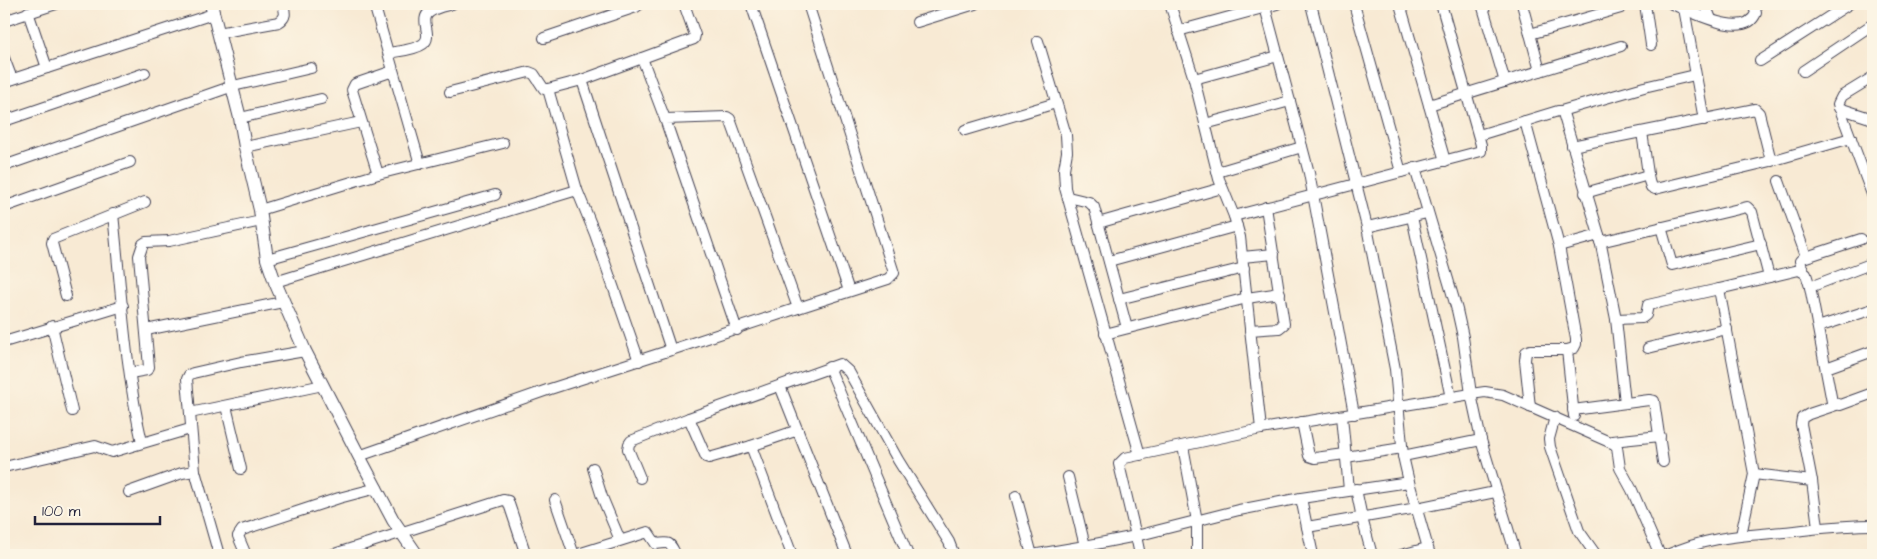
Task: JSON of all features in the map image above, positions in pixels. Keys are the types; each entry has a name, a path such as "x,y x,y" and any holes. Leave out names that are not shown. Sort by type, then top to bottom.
{"street":[{"path":"4,21 56,4"},
{"path":"218,33 279,22 284,18 285,14 283,4"},
{"path":"374,4 420,164"},
{"path":"389,53 417,47 424,43 426,38 426,15 431,11 452,4"},
{"path":"544,38 640,4"},
{"path":"450,92 529,72 534,74 542,88 548,89 582,80 694,39 695,35 684,4"},
{"path":"751,4 849,291"},
{"path":"359,456 550,389 737,330 888,279 893,275 894,271 808,4"},
{"path":"917,22 975,4"},
{"path":"1170,4 1194,79 1217,172 1235,221 1244,268 1261,429"},
{"path":"1178,31 1278,4"},
{"path":"1311,4 1367,227 1395,369 1402,452 1428,551 1401,555"},
{"path":"1354,4 1401,172"},
{"path":"1400,4 1445,161"},
{"path":"1109,261 1235,221 1266,207 1481,151 1479,135 1442,4"},
{"path":"1482,4 1505,82"},
{"path":"1522,4 1540,71"},
{"path":"1645,4 1651,45"},
{"path":"1672,4 1730,25 1741,25 1755,16 1753,4"},
{"path":"1705,4 1711,18"},
{"path":"1760,61 1849,4"},
{"path":"1265,7 1313,194 1354,414"},
{"path":"1530,34 1621,8"},
{"path":"1684,8 1704,120"},
{"path":"4,58 8,80 212,9 233,86 244,148 261,215 267,259 283,302 305,351 359,456 400,532 417,555"},
{"path":"28,12 47,68"},
{"path":"1802,71 1873,24"},
{"path":"1038,41 1067,145 1064,181 1140,455"},
{"path":"1429,105 1621,46"},
{"path":"1194,79 1278,56"},
{"path":"642,58 737,330"},
{"path":"4,166 233,86 310,68"},
{"path":"378,174 361,122 354,96 354,86 393,70"},
{"path":"4,122 146,73"},
{"path":"1479,135 1644,87 1695,75"},
{"path":"1872,191 1838,104 1842,96 1873,77"},
{"path":"582,80 671,350"},
{"path":"548,89 577,190 595,234 639,361"},
{"path":"240,118 321,99"},
{"path":"1205,124 1290,101"},
{"path":"965,130 1056,103"},
{"path":"1839,108 1873,119"},
{"path":"1572,146 1757,110 1771,161"},
{"path":"1561,111 1599,238 1616,319 1625,403"},
{"path":"665,120 727,117 730,119 798,308"},
{"path":"1525,121 1559,246 1576,339 1574,348 1567,350 1530,350 1526,352 1525,360 1530,407"},
{"path":"244,148 361,122"},
{"path":"1642,132 1651,187 1659,189 1771,161 1851,138"},
{"path":"130,373 149,368 139,256 143,244 146,242 170,241 261,215 378,174 503,144"},
{"path":"1217,172 1302,147"},
{"path":"4,207 130,162"},
{"path":"1415,168 1461,325 1471,394 1481,440 1516,555"},
{"path":"1585,193 1648,175"},
{"path":"1779,180 1806,256"},
{"path":"1098,223 1222,188"},
{"path":"276,282 577,190"},
{"path":"267,259 495,195"},
{"path":"1068,197 1092,204 1127,328"},
{"path":"66,296 52,240 145,202"},
{"path":"1250,330 1278,328 1284,324 1266,207"},
{"path":"1559,246 1660,227 1747,207 1752,212 1769,277"},
{"path":"1367,227 1427,213"},
{"path":"113,214 130,373 142,442"},
{"path":"1412,217 1451,398"},
{"path":"1660,227 1670,263 1674,266 1760,244"},
{"path":"1836,405 1831,400 1810,287 1800,261 1806,256 1861,239"},
{"path":"1242,257 1274,254"},
{"path":"1810,287 1873,263"},
{"path":"1119,300 1244,268"},
{"path":"1616,319 1642,318 1646,315 1648,306 1796,270 1803,271"},
{"path":"1719,289 1754,474 1741,535"},
{"path":"1105,334 1247,298 1280,293"},
{"path":"146,330 283,302"},
{"path":"4,342 123,306"},
{"path":"1818,327 1873,309"},
{"path":"52,326 72,411"},
{"path":"1648,348 1727,329"},
{"path":"1567,350 1575,425"},
{"path":"219,555 195,471 187,379 189,375 241,362 305,351"},
{"path":"1826,368 1873,351"},
{"path":"640,478 628,449 630,442 689,418 840,364 849,372 898,460 949,542 954,555"},
{"path":"829,367 908,555"},
{"path":"190,413 323,385"},
{"path":"780,386 847,555"},
{"path":"1140,555 1119,464 1124,458 1261,429 1471,394 1494,393 1513,398 1612,441 1617,447 1620,468 1632,490 1660,555"},
{"path":"1818,527 1812,481 1801,424 1802,418 1808,414 1873,393"},
{"path":"1573,410 1649,400 1654,401 1664,462"},
{"path":"226,406 241,468"},
{"path":"1342,416 1345,456 1372,555"},
{"path":"1555,417 1549,439 1550,447 1579,531 1596,555"},
{"path":"689,418 706,457 709,458 798,430"},
{"path":"1302,422 1309,456 1315,458 1402,452 1481,440"},
{"path":"4,467 95,446 112,452 190,429"},
{"path":"1612,441 1660,436"},
{"path":"751,446 792,555"},
{"path":"1182,446 1197,521 1196,555"},
{"path":"593,468 620,540"},
{"path":"129,492 182,473 195,471"},
{"path":"1754,474 1812,481"},
{"path":"1068,477 1086,551"},
{"path":"1016,496 1032,555 1086,551 1136,536 1301,498 1409,482"},
{"path":"246,555 238,536 242,530 339,498 377,488"},
{"path":"1307,527 1496,492"},
{"path":"1301,498 1313,555"},
{"path":"331,555 506,500 526,555"},
{"path":"555,500 575,555 648,532 656,544 666,541 670,543 676,555"},
{"path":"1667,555 1695,544 1741,535 1818,527 1873,525"}]}
